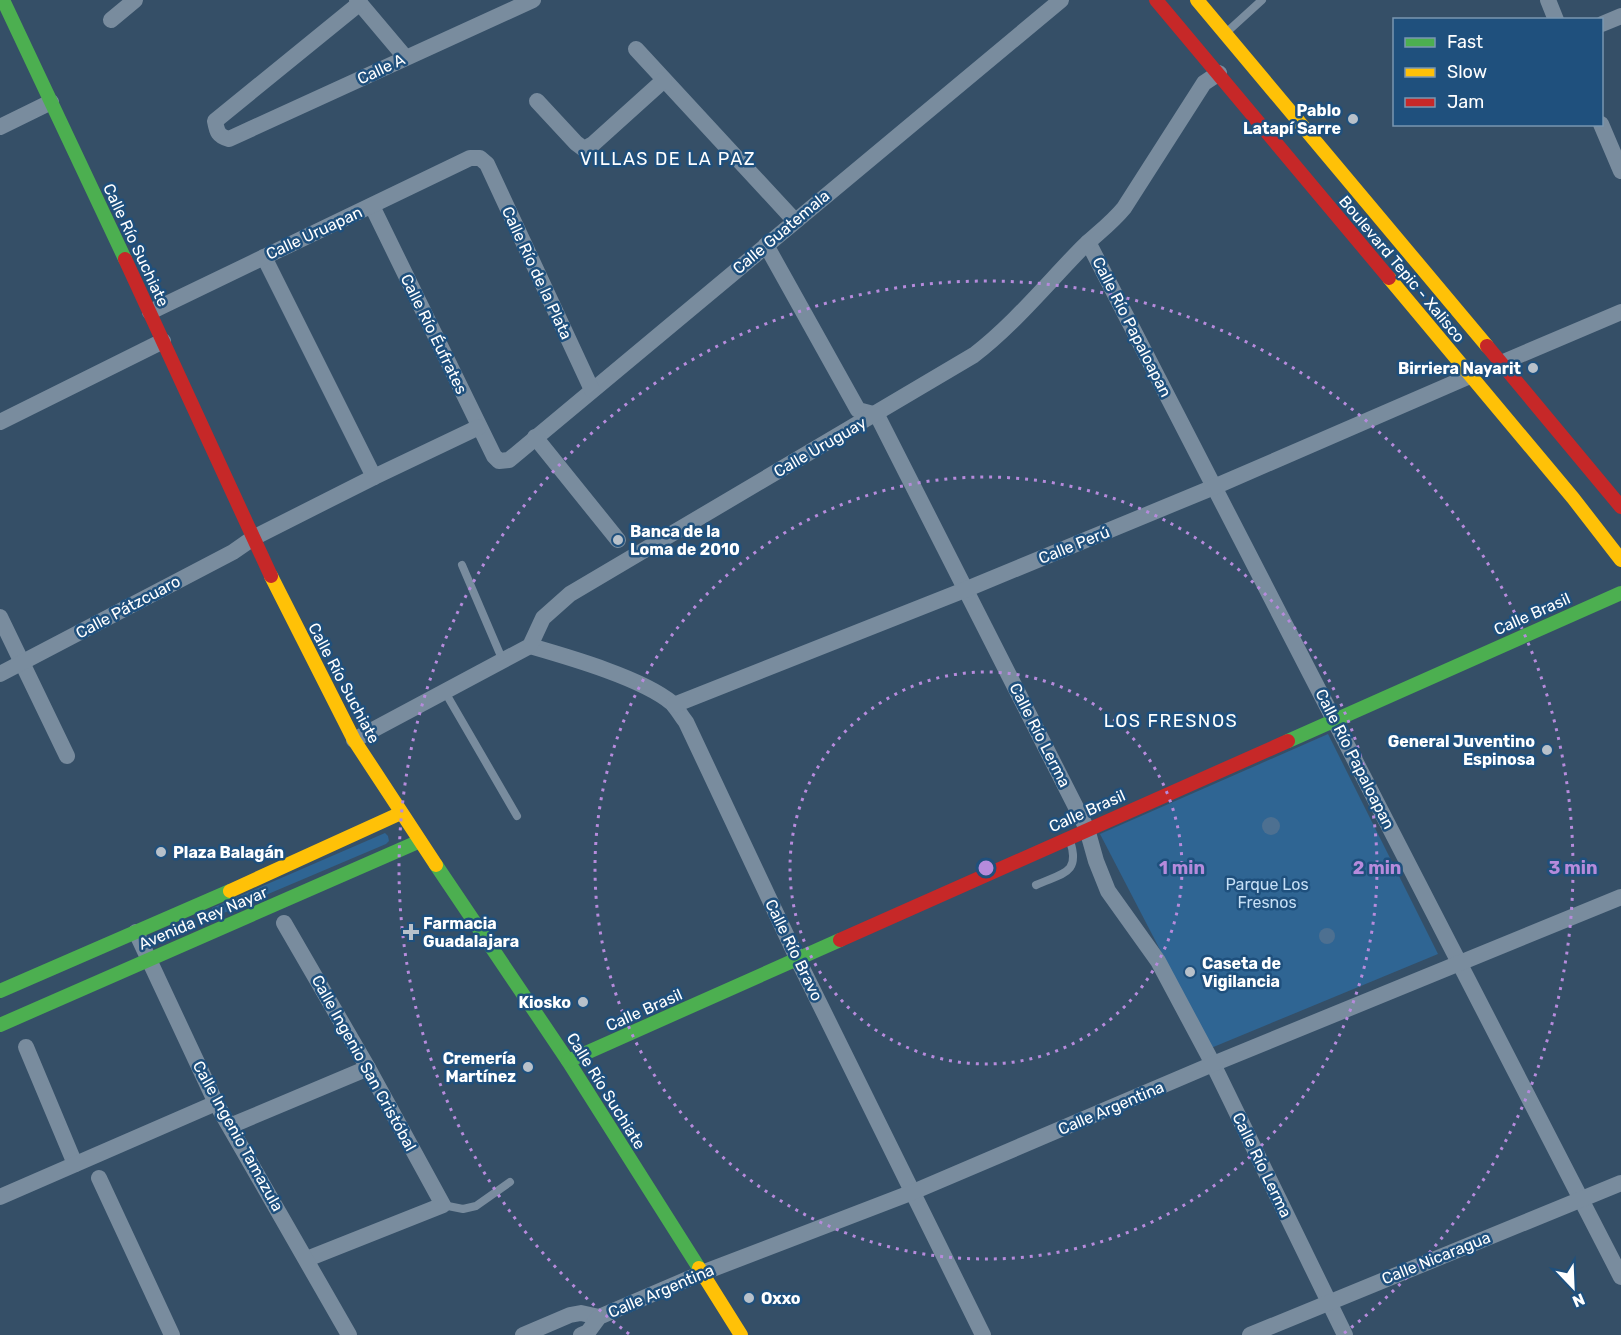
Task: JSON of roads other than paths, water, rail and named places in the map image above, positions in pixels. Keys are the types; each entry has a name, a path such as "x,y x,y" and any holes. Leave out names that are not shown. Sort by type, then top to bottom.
{"main road":[{"name":"Calle Río Suchiate","path":"3,0 293,623 354,740 568,1061 741,1335"},
{"name":"Boulevard Tepic - Xalisco","path":"1156,0 1573,498 1621,560"},
{"name":"Boulevard Tepic - Xalisco","path":"1197,0 1501,363 1527,404 1614,486 1621,507"},
{"path":"1219,73 1245,84"},
{"path":"1284,126 1316,159 1343,175"},
{"path":"1392,282 1408,285 1472,355 1501,363"},
{"path":"1470,376 1477,373 1484,375 1506,395"},
{"path":"1573,498 1598,506"},
{"name":"Calle Brasil","path":"568,1061 1621,593"},
{"name":"Avenida Rey Nayar","path":"0,1025 149,959 208,917 401,813"},
{"name":"Avenida Rey Nayar","path":"0,991 136,932 208,917 420,841"}],"street":[{"path":"111,21 135,0"},
{"name":"Calle A","path":"359,2 215,121 217,132 229,139 533,0"},
{"name":"Calle Guatemala","path":"499,461 509,460 1061,0"},
{"path":"1548,0 1555,18"},
{"path":"359,2 405,57"},
{"path":"1603,24 1621,16"},
{"path":"636,49 795,221"},
{"name":"Calle Uruguay","path":"530,646 543,618 570,594 636,553 974,356 993,341 1088,242 1110,225 1124,208 1204,83 1219,73"},
{"path":"537,101 576,143 584,148 593,144 664,80"},
{"path":"0,127 51,102"},
{"path":"1602,126 1621,171"},
{"name":"Calle Uruapan","path":"150,312 470,158 480,158"},
{"name":"Calle Río de la Plata","path":"480,158 487,164 592,390"},
{"name":"Calle Río Éufrates","path":"372,206 479,427 499,461"},
{"name":"Calle Río Papaloapan","path":"1088,242 1621,1277"},
{"path":"766,245 858,410 877,414"},
{"path":"264,257 374,477"},
{"path":"1501,363 1621,312"},
{"path":"0,422 163,341"},
{"name":"Calle Perú","path":"674,705 967,589 1214,487 1470,376"},
{"name":"Calle Río Lerma","path":"877,414 1087,829 1108,891 1158,961 1213,1064 1345,1335"},
{"path":"253,538 479,427"},
{"path":"535,437 618,540"},
{"name":"Calle Pátzcuaro","path":"0,674 233,552 253,538"},
{"path":"0,617 67,756"},
{"path":"354,740 530,646"},
{"name":"Calle Río Bravo","path":"530,646 633,681 674,705 686,722 798,960 983,1335"},
{"name":"Calle Argentina","path":"599,1317 702,1273 913,1192 1213,1064 1621,897"},
{"name":"Calle Ingenio San Cristóbal","path":"284,922 443,1205"},
{"name":"Calle Ingenio Tamazula","path":"136,932 216,1103 349,1335"},
{"path":"26,1047 75,1164"},
{"path":"230,1126 368,1068"},
{"path":"0,1197 216,1103"},
{"path":"99,1178 172,1335"},
{"name":"Calle Nicaragua","path":"1250,1335 1621,1183"},
{"path":"307,1259 443,1205"},
{"path":"523,1335 580,1313 599,1317 588,1332 581,1335"}],"lane":[{"path":"1225,33 1262,0"},
{"path":"462,565 503,661"},
{"path":"445,692 517,816"},
{"path":"1036,885 1069,870 1073,865 1075,854 1069,838"},
{"path":"443,1205 463,1209 476,1206 510,1182"}],"place":[{"name":"Pablo Latapí Sarre","path":"1353,119"},
{"name":"Birriera Nayarit","path":"1533,368"},
{"name":"Banca de la Loma de 2010","path":"618,540"},
{"name":"General Juventino Espinosa","path":"1547,750"},
{"name":"Plaza Balagán","path":"161,852"},
{"name":"Farmacia Guadalajara","path":"411,932"},
{"name":"Caseta de Vigilancia","path":"1190,972"},
{"name":"Kiosko","path":"583,1002"},
{"name":"Cremería Martínez","path":"528,1067"},
{"name":"Oxxo","path":"749,1298"}],"district":[{"name":"VILLAS DE LA PAZ","path":"668,159"},
{"name":"LOS FRESNOS","path":"1171,721"}],"park label":[{"name":"Parque Los Fresnos","path":"1267,893"}]}
